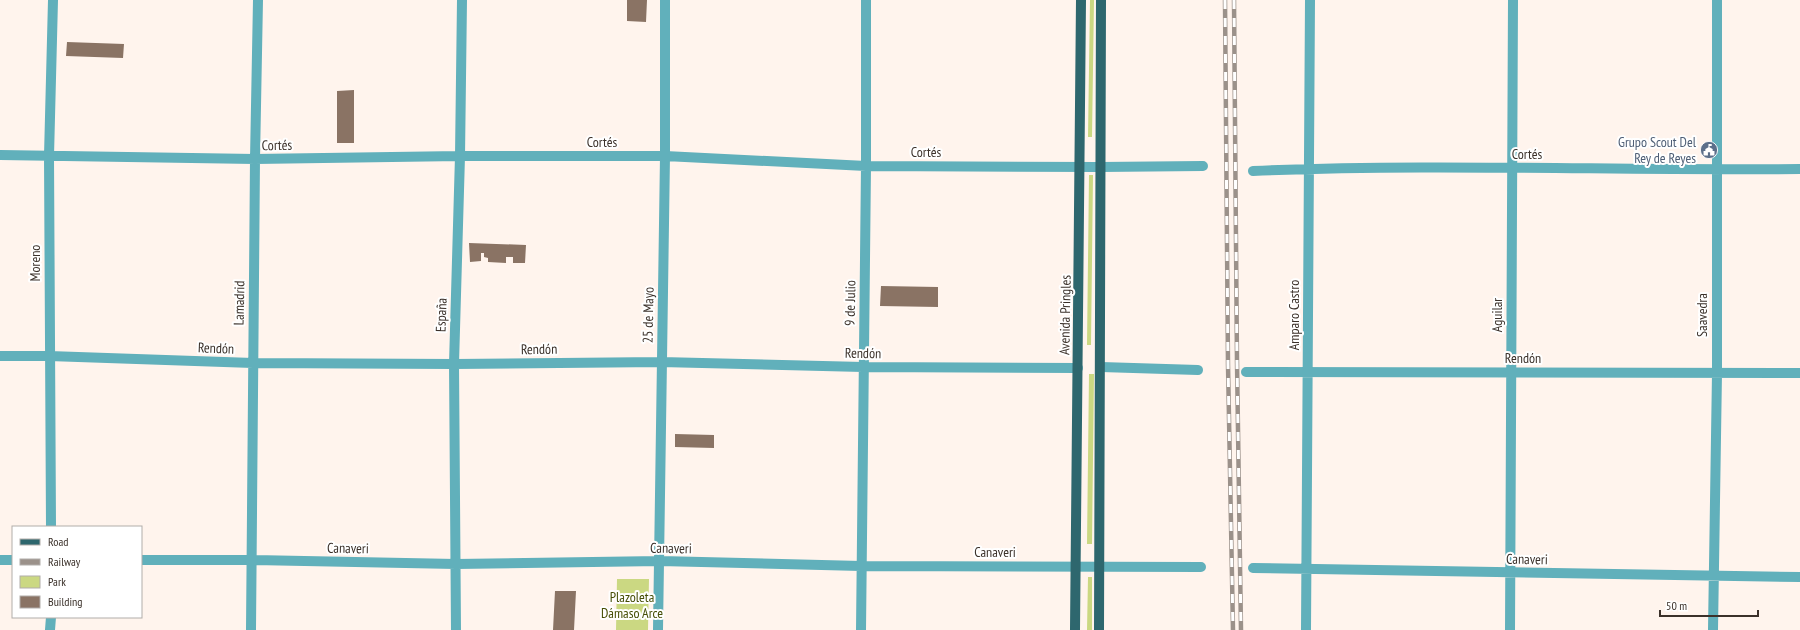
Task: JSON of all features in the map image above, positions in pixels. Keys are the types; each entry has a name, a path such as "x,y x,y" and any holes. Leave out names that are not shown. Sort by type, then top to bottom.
{"main road":[{"name":"Avenida Pringles","path":"1075,630 1081,0"},
{"path":"1099,630 1101,0"}],"street":[{"name":"Moreno","path":"51,526 49,156 53,0"},
{"name":"Lamadrid","path":"251,630 252,363 258,0"},
{"name":"España","path":"456,630 454,364 460,156 462,0"},
{"name":"25 de Mayo","path":"658,630 665,156 665,0"},
{"name":"9 de Julio","path":"861,630 866,166 866,0"},
{"name":"Amparo Castro","path":"1306,630 1310,0"},
{"name":"Aguilar","path":"1510,630 1513,0"},
{"name":"Saavedra","path":"1713,630 1716,372 1717,0"},
{"name":"Cortés","path":"0,155 255,159 460,156 665,156 866,166 1203,166"},
{"name":"Cortés","path":"1253,171 1308,169 1512,168 1800,170"},
{"name":"Rendón","path":"0,356 49,356 252,363 454,364 661,362 863,367 1078,368"},
{"path":"1101,367 1198,370"},
{"name":"Rendón","path":"1246,372 1800,373"},
{"path":"0,560 12,560"},
{"name":"Canaveri","path":"142,560 252,560 456,564 660,561 861,566 1201,567"},
{"name":"Canaveri","path":"1253,568 1800,577"},
{"path":"50,618 50,630"}],"green space":[{"path":"1090,0 1094,0 1092,137 1088,137"},
{"path":"1089,175 1093,175 1091,345 1087,345"},
{"path":"1089,374 1094,374 1092,544 1087,544"},
{"path":"1088,577 1092,577 1092,630 1087,630"},
{"name":"Plazoleta Dámaso Arce","path":"617,579 649,579 648,630 616,630"}],"building":[{"path":"627,0 647,0 646,22 627,21"},
{"path":"67,42 124,44 123,58 66,56"},
{"path":"354,90 354,143 337,143 337,91"},
{"path":"469,243 526,245 525,263 513,263 513,257 506,257 506,263 488,262 488,258 484,257 484,253 481,253 481,261 470,262"},
{"path":"881,286 938,287 938,307 880,306"},
{"path":"675,434 714,435 714,448 675,447"},
{"path":"555,591 576,591 574,630 553,630"}],"railway":[{"path":"1225,0 1228,365 1233,630"},
{"path":"1234,0 1241,630"}],"place":[{"name":"Grupo Scout Del Rey de Reyes","path":"1709,150"}]}
